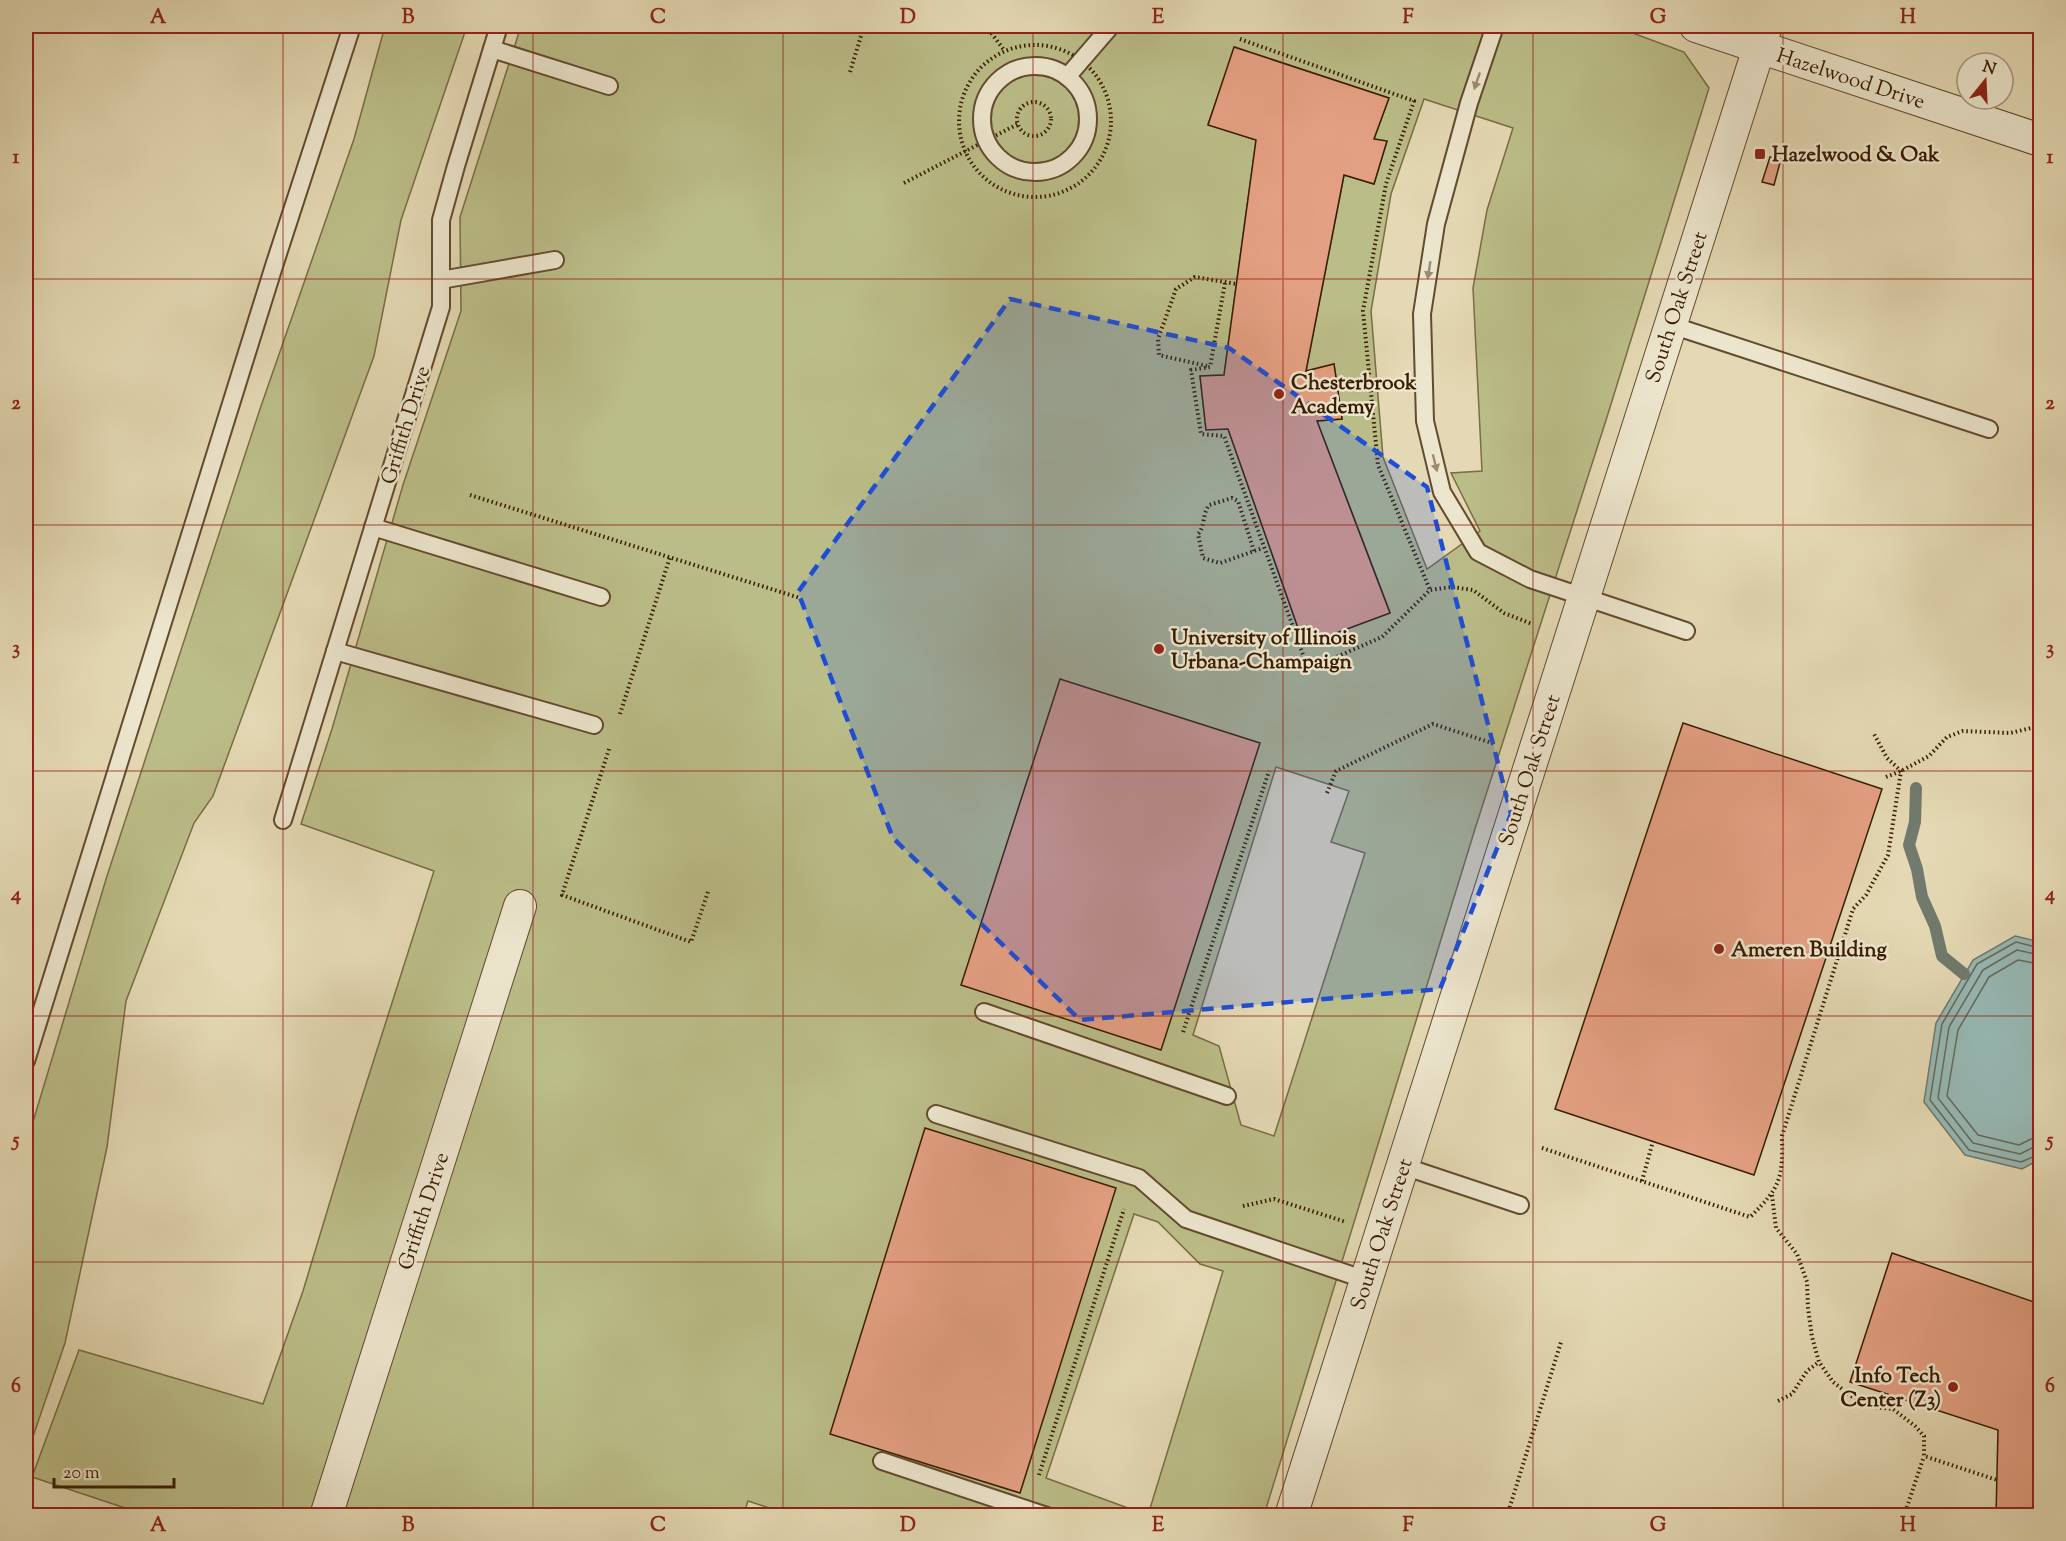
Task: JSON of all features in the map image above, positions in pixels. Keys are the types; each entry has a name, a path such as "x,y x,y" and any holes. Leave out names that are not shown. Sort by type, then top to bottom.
{"street":[{"name":"Hazelwood Drive","path":"1696,26 1762,36 2040,140"},
{"name":"South Oak Street","path":"1291,1515 1762,36"},
{"name":"Griffith Drive","path":"326,1515 520,906"}],"lane":[{"path":"26,1061 270,278 352,26"},
{"name":"Griffith Drive","path":"284,820 441,307 441,220 500,26"},
{"path":"1067,77 1111,26"},
{"path":"1495,26 1469,104 1436,224 1422,314 1425,421 1442,492 1478,552 1530,579 1686,631"},
{"path":"492,49 609,86"},
{"path":"1034,66 1051,69 1067,77 1080,90 1087,106 1088,125 1084,141 1074,156 1059,167 1042,172 1025,172 1009,166 995,155 986,140 982,124 983,107 990,91 1001,78 1016,70 1034,66"},
{"path":"441,280 555,260"},
{"path":"1671,325 1989,429"},
{"path":"373,527 601,597"},
{"path":"335,651 594,725"},
{"path":"984,1012 1227,1096"},
{"path":"936,1114 1139,1178 1186,1219 1366,1280"},
{"path":"1403,1166 1520,1206"},
{"path":"882,1461 1047,1515"}],"path":[{"path":"849,72 864,26"},
{"path":"986,26 1004,50"},
{"path":"1240,39 1414,101 1386,184 1363,311 1378,465 1430,590"},
{"path":"1027,44 1051,46 1076,56 1081,61 1095,73 1108,97 1112,123 1107,149 1093,171 1072,188 1047,197 1020,197 996,187 977,171 964,151 958,128 959,104 968,82 983,63 1004,50 1027,44"},
{"path":"1030,102 1042,103 1052,116 1050,127 1042,135 1025,133 1020,130 1018,124 1018,113 1030,102"},
{"path":"904,183 1018,124"},
{"path":"1210,367 1159,354 1158,339 1176,289 1195,277 1236,284"},
{"path":"1210,367 1225,282"},
{"path":"1210,367 1191,370 1201,434 1224,436 1305,660 1327,661 1382,637 1430,590 1452,587 1473,590 1504,613 1532,624"},
{"path":"470,495 800,598"},
{"path":"1254,551 1238,501 1232,498 1209,505 1204,513 1202,530 1197,534 1203,558 1220,562 1264,548"},
{"path":"620,715 670,557"},
{"path":"1327,793 1336,771 1433,724 1495,744"},
{"path":"1886,777 1929,756 1947,737 1963,731 2010,733 2040,726"},
{"path":"1874,734 1887,758 1901,771"},
{"path":"612,738 562,895 691,942 708,892"},
{"path":"1182,1032 1269,771"},
{"path":"1542,1148 1750,1217 1772,1194 1783,1168 1782,1136 1853,909 1866,895 1888,855 1901,771"},
{"path":"1642,1181 1653,1141"},
{"path":"1772,1194 1776,1228 1797,1254 1807,1282 1811,1328 1820,1362 1833,1382 1854,1398 1874,1407 1893,1409 1924,1436 1924,1456 1904,1515"},
{"path":"1241,1206 1274,1199 1346,1222"},
{"path":"1039,1475 1124,1209"},
{"path":"1507,1515 1561,1342"},
{"path":"1778,1401 1792,1394 1807,1371 1820,1362"},
{"path":"1892,1396 1893,1409"},
{"path":"1924,1456 1997,1480"}],"highlighted area":[{"path":"1010,299 1229,348 1427,487 1511,814 1440,989 1080,1020 893,838 798,592"}],"green space":[{"path":"385,26 467,26 401,220 374,356 213,796 194,823 126,1001 107,1147 65,1343 26,1457 26,1145 107,876 260,409 354,139"},
{"path":"521,26 1614,26 1684,52 1709,88 1607,417 1475,829 1264,1515 1148,1515 1223,1271 1200,1264 1158,1222 1134,1214 1046,1478 1147,1515 794,1516 748,1501 743,1516 149,1516 32,1477 79,1350 263,1404 303,1291 434,871 301,824 332,729 403,485 461,311 460,217","holes":["1235,47 1389,98 1374,139 1387,141 1374,184 1344,175 1306,371 1334,364 1342,419 1317,421 1390,612 1304,645 1228,429 1206,429 1200,376 1224,375 1256,140 1208,124","1424,99 1513,128 1487,210 1473,288 1482,471 1451,473 1480,531 1427,569 1383,457 1371,311 1391,194","1276,767 1349,791 1331,842 1365,853 1274,1136 1241,1125 1219,1046 1193,1035"]}],"water":[{"path":"2015,936 2040,942 2040,1159 2022,1169 1965,1155 1924,1102 1936,1023 1973,960"}],"building":[{"path":"1982,26 2005,26 2002,33"},
{"path":"1234,47 1389,98 1374,139 1387,141 1374,184 1344,175 1306,371 1334,364 1342,419 1317,421 1390,613 1304,645 1228,429 1206,430 1200,376 1224,375 1256,140 1208,125"},
{"path":"1770,157 1781,159 1774,185 1762,182"},
{"path":"1060,679 1260,743 1161,1050 961,985"},
{"name":"Ameren Building","path":"1683,723 1882,789 1754,1175 1555,1109"},
{"path":"925,1128 1116,1188 1020,1493 830,1434"},
{"name":"Info Tech Center (Z3)","path":"1892,1253 2040,1304 2040,1516 1996,1516 1998,1430 1850,1382"}],"waterway":[{"path":"1916,788 1915,822 1909,845 1917,869 1922,897 1935,926 1942,956 1964,974"}],"place":[{"name":"Hazelwood & Oak","path":"1760,154"},
{"name":"Chesterbrook Academy","path":"1279,394"},
{"name":"University of Illinois Urbana-Champaign","path":"1159,649"},
{"name":"Ameren Building","path":"1719,949"},
{"name":"Info Tech Center (Z3)","path":"1953,1387"}]}
